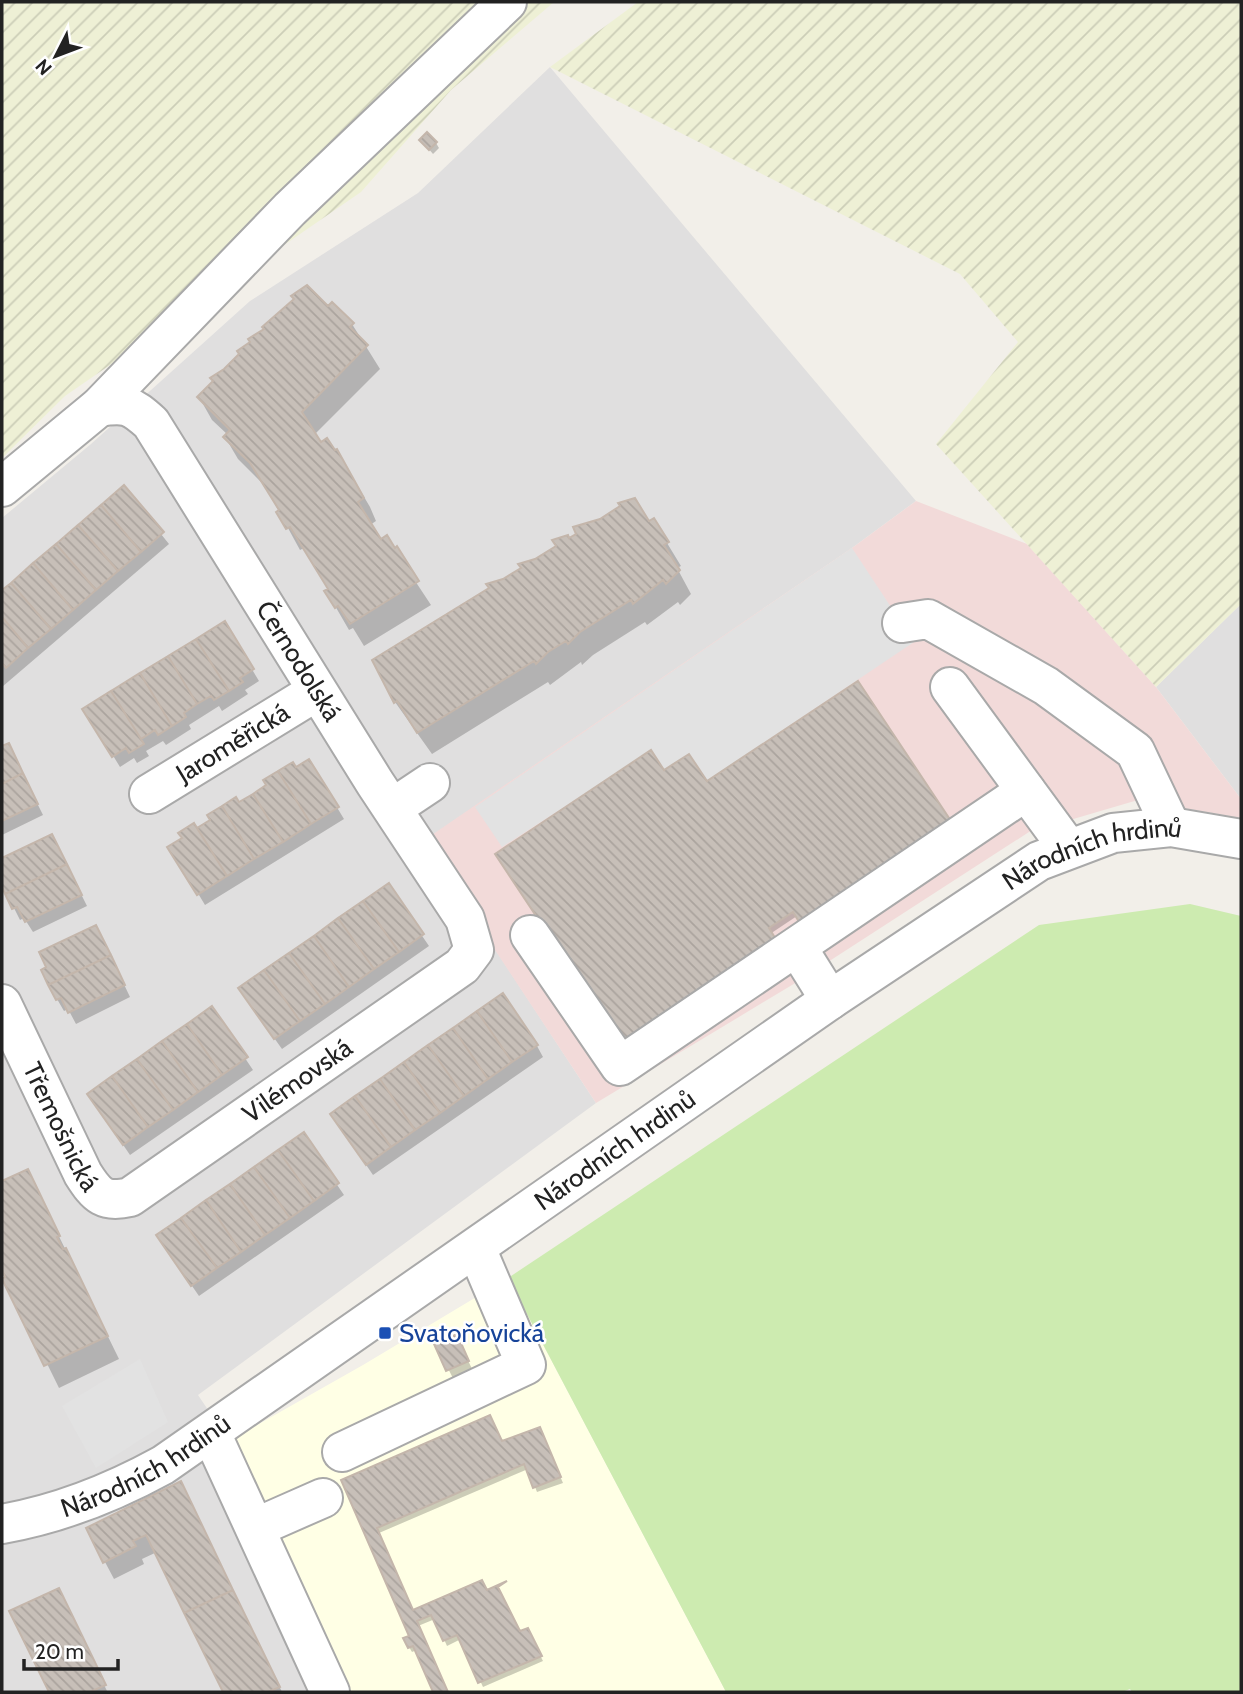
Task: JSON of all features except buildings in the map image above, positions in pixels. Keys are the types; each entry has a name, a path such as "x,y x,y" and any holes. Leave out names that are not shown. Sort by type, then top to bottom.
{"street":[{"path":"2,486 99,407 290,209 507,2"},
{"name":"Černodolská","path":"99,407 118,404 134,407 150,423 317,691 465,919 474,950"},
{"path":"902,623 928,619 1046,686 1135,751 1171,828"},
{"path":"950,687 1068,848"},
{"name":"Jaroměřická","path":"149,794 317,691"},
{"path":"394,807 430,783"},
{"path":"530,935 620,1066 1026,791"},
{"name":"Národních hrdinů","path":"2,1524 62,1510 134,1481 211,1433 830,1000 1039,861 1113,833 1171,828 1241,839"},
{"path":"797,947 830,1000"},
{"name":"Vilémovská","path":"113,1201 130,1197 142,1189 462,966 474,950"},
{"name":"Třemošnická","path":"2,1004 83,1174 95,1193 113,1201"},
{"path":"342,1452 526,1364 476,1248"},
{"path":"211,1433 257,1527 330,1692"},
{"path":"257,1527 323,1498"}],"shaded area":[{"path":"2,2 554,2 451,90 361,192 65,396 2,458"},
{"path":"638,2 1241,2 1241,604 1156,687 936,444 1018,342 960,274 550,67"},
{"path":"550,67 916,501 852,548 424,841 596,1103 198,1395 229,1441 344,1692 2,1692 2,518 91,444 250,301 418,193"},
{"path":"916,501 1027,544 1156,687 1241,799 1241,818 1138,800 1029,832 797,982 596,1103 423,841 852,548"},
{"path":"852,548 914,642 707,781 689,754 664,770 651,751 502,847 475,807"},
{"path":"1241,604 1241,799 1156,687"},
{"path":"508,1278 726,1692 344,1692 229,1441"},
{"path":"140,1359 168,1422 96,1468 62,1406"}],"green space":[{"path":"1190,904 1241,916 1241,1692 1132,1692 1130,1689 1122,1692 726,1692 508,1278 1039,925"}],"place":[{"name":"Svatoňovická","path":"385,1333"}]}
